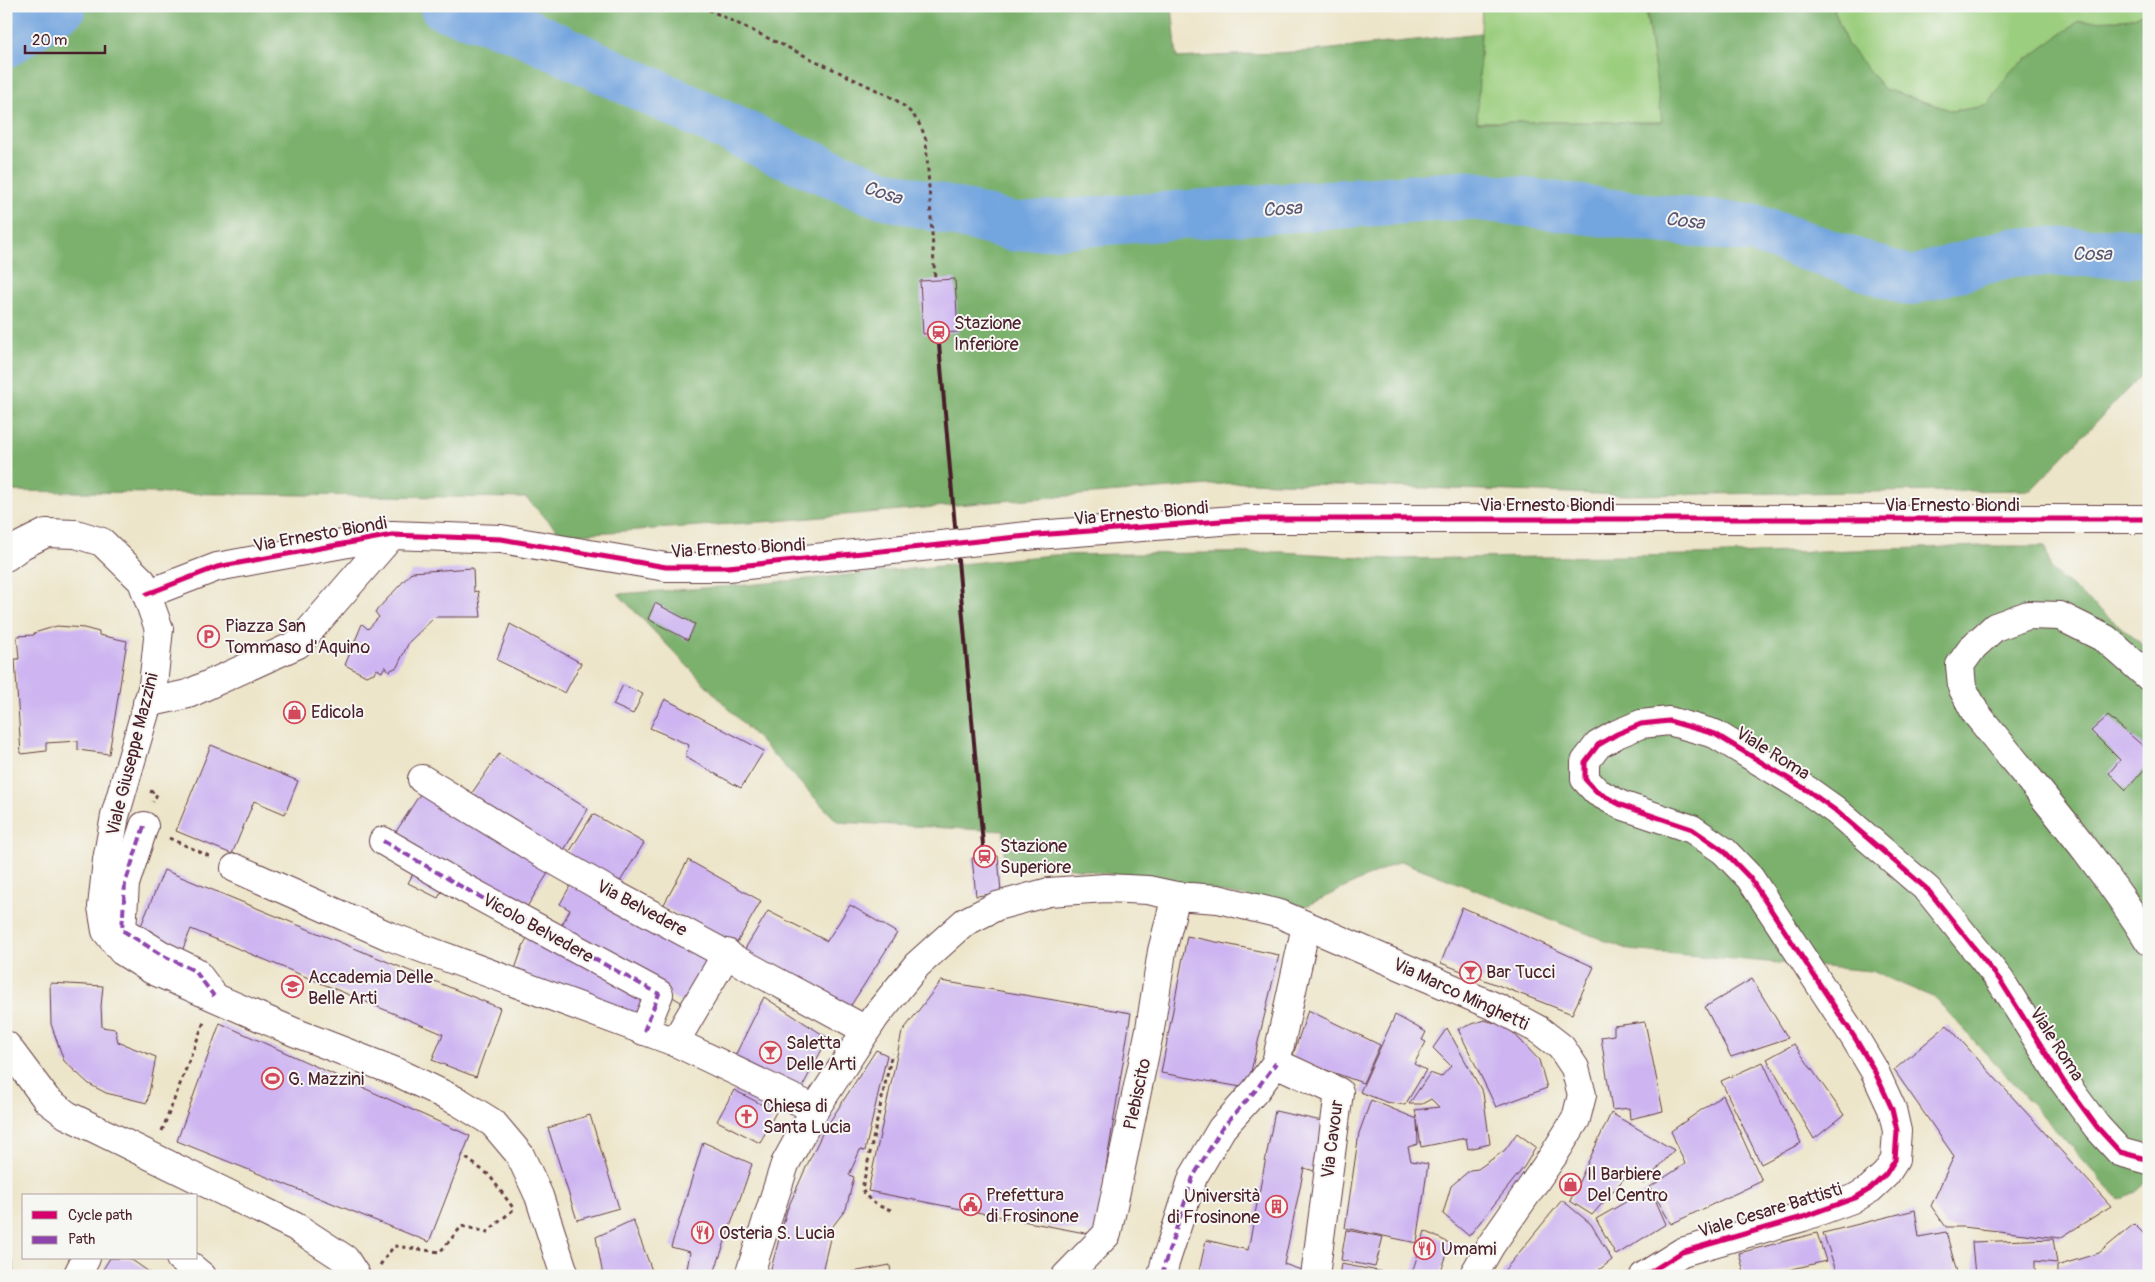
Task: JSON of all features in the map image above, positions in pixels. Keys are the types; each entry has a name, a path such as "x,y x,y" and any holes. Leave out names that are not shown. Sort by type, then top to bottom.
{"street":[{"name":"Via Ernesto Biondi","path":"147,594 217,566 392,535 502,539 666,567 728,566 1037,535 1247,519 2149,519"},
{"name":"Viale Giuseppe Mazzini","path":"6,557 22,545 46,533 76,534 102,542 142,581 159,629 153,685 115,816 102,907 106,931 122,952 145,965 294,1032 399,1073 459,1102 493,1124 520,1156 539,1196 566,1276"},
{"name":"Via Ernesto Biondi","path":"148,703 188,694 298,644 392,535"},
{"path":"2149,677 2106,639 2060,616 2028,615 1995,627 1972,647 1960,665 1962,687 1975,712 2082,847 2134,917 2149,941"},
{"name":"Viale Roma","path":"1895,1160 1897,1132 1892,1109 1874,1070 1750,878 1724,851 1692,830 1621,805 1597,792 1585,779 1585,762 1598,745 1617,734 1641,724 1650,723 1669,722 1715,734 1807,790 1835,810 1928,890 2000,980 2064,1082 2097,1127 2120,1152 2149,1160"},
{"name":"Via Belvedere","path":"422,778 587,879 866,1030"},
{"name":"Viale Giuseppe Mazzini","path":"144,826 125,884 122,930 160,954 194,970 214,996"},
{"name":"Vicolo Belvedere","path":"383,841 464,888 659,994 644,1031"},
{"path":"235,868 389,936 674,1042 816,1109"},
{"name":"Via Marco Minghetti","path":"749,1276 785,1164 816,1109 866,1030 917,966 964,922 997,906 1049,892 1104,888 1148,890 1176,896 1218,899 1280,914 1506,1012 1539,1030 1561,1047 1575,1068 1582,1095 1576,1118 1553,1156 1491,1245 1474,1276"},
{"name":"Plebiscito","path":"1066,1276 1107,1234 1150,1029 1162,951 1176,896"},
{"path":"1162,1276 1193,1177 1222,1128 1256,1090 1276,1063 1306,926"},
{"path":"674,1042 727,954"},
{"path":"6,1046 47,1100 86,1125 296,1227 366,1272"},
{"name":"Via Cavour","path":"1276,1063 1339,1092 1315,1276"},
{"name":"Viale Cesare Battisti","path":"1644,1276 1682,1252 1802,1217 1856,1198 1870,1189 1886,1174 1895,1160"},
{"path":"77,1276 85,1260"},
{"path":"182,1260 202,1276"}],"path":[{"path":"701,6 902,104 918,119 926,140 935,280"},
{"path":"153,1156 214,996"},
{"path":"891,1210 877,1206 868,1199 862,1189 892,1053"},
{"path":"366,1272 394,1246 440,1252 462,1226 488,1232 514,1209 490,1175 462,1155"}],"green space":[{"path":"6,6 1172,6 1177,58 1313,51 1481,33 1477,122 1662,122 1646,6 1833,6 1847,44 1884,89 1953,111 1986,106 2011,71 2079,21 2124,20 2149,12 2149,367 2031,490 1628,495 1249,482 777,521 562,535 526,498 6,491"},
{"path":"1482,6 1645,7 1663,122 1477,122"},
{"path":"1833,6 2149,6 2149,12 2124,20 2079,21 2011,71 1986,106 1953,111 1884,89 1847,44"},
{"path":"1984,546 2045,546 2051,570 2149,650 2149,1180 2136,1192 2119,1199 1935,998 1871,971 1629,950 1401,861 1306,906 1004,857 1004,831 838,822 618,594 747,585 1052,555 1282,552 1392,559 1695,555"}],"building":[{"name":"Stazione Inferiore","path":"955,279 958,332 923,334 920,281"},
{"path":"473,568 474,592 478,591 481,617 435,617 409,642 397,667 389,671 385,666 382,672 377,669 374,673 366,676 345,665 362,624 368,629 379,617 375,612 412,572"},
{"path":"655,603 695,624 688,640 648,619"},
{"path":"510,624 581,663 565,693 497,660"},
{"path":"57,626 84,628 99,632 99,635 127,641 109,754 78,750 78,741 46,743 46,751 21,754 15,659 19,659 17,636 34,635 34,633"},
{"path":"623,685 643,694 633,714 613,705"},
{"path":"665,699 764,751 741,788 685,757 689,745 650,728"},
{"path":"2108,716 2149,751 2149,764 2126,790 2109,773 2120,760 2091,731"},
{"path":"211,745 298,781 285,814 254,801 232,854 176,831"},
{"path":"499,754 588,809 560,857 467,800"},
{"path":"422,791 550,870 520,918 392,838"},
{"path":"593,814 644,843 616,888 565,859"},
{"name":"Stazione Superiore","path":"998,856 1001,893 976,896 972,858"},
{"path":"688,860 761,901 735,946 663,906"},
{"path":"418,865 448,881 438,898 408,883"},
{"path":"164,870 500,1008 476,1077 432,1060 443,1034 191,929 182,951 138,933"},
{"path":"574,879 713,958 686,1005 559,930 570,910 560,904"},
{"path":"850,905 897,933 848,1010 743,952 768,911 827,941"},
{"path":"1462,907 1594,967 1572,1014 1441,963"},
{"path":"532,928 652,994 640,1025 514,972 523,946"},
{"path":"1187,936 1279,955 1247,1088 1161,1073"},
{"path":"1752,979 1788,1038 1731,1057 1705,1007"},
{"path":"941,981 1131,1013 1095,1235 868,1191 902,1032"},
{"path":"50,983 103,986 101,1006 102,1027 115,1029 118,1042 156,1057 147,1103 106,1093 89,1084 64,1061 51,1024"},
{"path":"764,997 828,1038 798,1095 731,1064"},
{"path":"1308,1010 1380,1045 1363,1083 1292,1058"},
{"path":"1395,1015 1426,1032 1422,1040 1426,1042 1414,1064 1426,1070 1405,1105 1386,1102 1360,1092"},
{"path":"1484,1020 1507,1026 1539,1060 1547,1088 1496,1107 1458,1029"},
{"path":"1645,1022 1663,1111 1630,1119 1629,1108 1612,1110 1601,1037 1614,1035 1614,1026"},
{"name":"G. Mazzini","path":"220,1023 470,1136 429,1242 177,1141"},
{"path":"1947,1025 2111,1206 2060,1238 1963,1227 1946,1227 1931,1206 1954,1156 1894,1070"},
{"path":"1447,1028 1483,1093 1490,1144 1468,1149 1466,1138 1421,1147 1417,1120 1418,1144 1408,1147 1411,1161 1428,1164 1417,1243 1345,1228 1359,1133 1371,1100 1417,1119 1415,1110 1439,1107 1431,1099 1422,1104 1409,1104 1430,1073 1441,1077 1451,1066 1433,1048"},
{"path":"1794,1044 1844,1115 1814,1139 1767,1059"},
{"path":"876,1050 887,1055 865,1151 860,1150 849,1175 854,1177 846,1209 833,1226 821,1276 769,1276 787,1210 808,1163 823,1132"},
{"path":"1763,1062 1801,1143 1761,1164 1721,1081"},
{"name":"Chiesa di Santa Lucia","path":"734,1090 776,1112 760,1143 717,1121"},
{"path":"1723,1095 1762,1181 1671,1224 1650,1187 1685,1164 1671,1131"},
{"name":"Università di Frosinone","path":"1275,1111 1322,1121 1318,1172 1304,1168 1284,1264 1301,1270 1300,1276 1198,1276 1206,1240 1248,1250"},
{"path":"1611,1113 1674,1150 1644,1184 1628,1174 1592,1215 1570,1201"},
{"path":"590,1115 619,1208 577,1220 548,1128"},
{"path":"1517,1133 1536,1147 1524,1167 1469,1236 1443,1214 1451,1186 1470,1170 1478,1169 1505,1150"},
{"path":"703,1142 752,1164 713,1276 687,1276 690,1252 671,1247"},
{"path":"1650,1188 1666,1224 1616,1255 1596,1219"},
{"path":"1562,1200 1591,1224 1612,1260 1591,1276 1500,1276"},
{"path":"1915,1210 1919,1237 1946,1232 1958,1276 1838,1276 1823,1233"},
{"path":"633,1220 654,1276 603,1276 596,1237"},
{"path":"2134,1224 2149,1239 2149,1276 2057,1276 2057,1266 2099,1253"},
{"path":"1346,1230 1383,1237 1375,1267 1341,1260"},
{"path":"1425,1231 1451,1244 1439,1276 1422,1276 1412,1273"},
{"path":"1817,1233 1826,1261 1763,1276 1745,1276 1739,1253"},
{"path":"2053,1239 2057,1263 2035,1261 2035,1276 1975,1276 1972,1242"},
{"path":"6,1253 9,1253 10,1276 6,1276"},
{"path":"109,1260 132,1260 155,1276 99,1276"},
{"path":"1341,1264 1400,1275 1339,1276"},
{"path":"890,1265 891,1276 842,1276 842,1274"},
{"path":"474,1271 475,1276 445,1276 445,1275"}],"waterway":[{"name":"Cosa","path":"6,43 62,6"},
{"name":"Cosa","path":"444,6 514,27 779,151 876,192 1014,227 1467,195 1755,229 1910,281 2013,252 2149,253"}],"railway":[{"path":"938,333 984,856"}],"marked path":[{"path":"144,826 125,884 122,930 160,954 195,971 214,996"},
{"path":"383,841 464,888 659,994 644,1031"},
{"path":"1162,1276 1193,1177 1222,1128 1256,1090 1276,1063"}],"cycle path":[{"path":"147,594 217,567 392,535 501,539 666,567 728,567 1037,535 1247,519 2149,519"},
{"path":"1644,1276 1682,1252 1803,1217 1855,1198 1870,1189 1886,1174 1895,1160 1897,1131 1892,1109 1874,1070 1750,878 1724,851 1692,829 1621,805 1597,792 1585,779 1585,762 1598,745 1617,734 1641,724 1669,721 1715,734 1807,790 1835,810 1928,890 2000,980 2064,1082 2097,1127 2120,1152 2149,1160"}],"place":[{"name":"Stazione Inferiore","path":"938,333"},
{"name":"Piazza San Tommaso d'Aquino","path":"209,636"},
{"name":"Edicola","path":"295,712"},
{"name":"Stazione Superiore","path":"984,856"},
{"name":"Bar Tucci","path":"1470,972"},
{"name":"Accademia Delle Belle Arti","path":"292,987"},
{"name":"Saletta Delle Arti","path":"770,1053"},
{"name":"G. Mazzini","path":"272,1079"},
{"name":"Chiesa di Santa Lucia","path":"747,1116"},
{"name":"Il Barbiere Del Centro","path":"1571,1184"},
{"name":"Prefettura di Frosinone","path":"970,1205"},
{"name":"Università di Frosinone","path":"1276,1206"},
{"name":"Osteria S. Lucia","path":"703,1233"},
{"name":"Umami","path":"1425,1249"}]}
